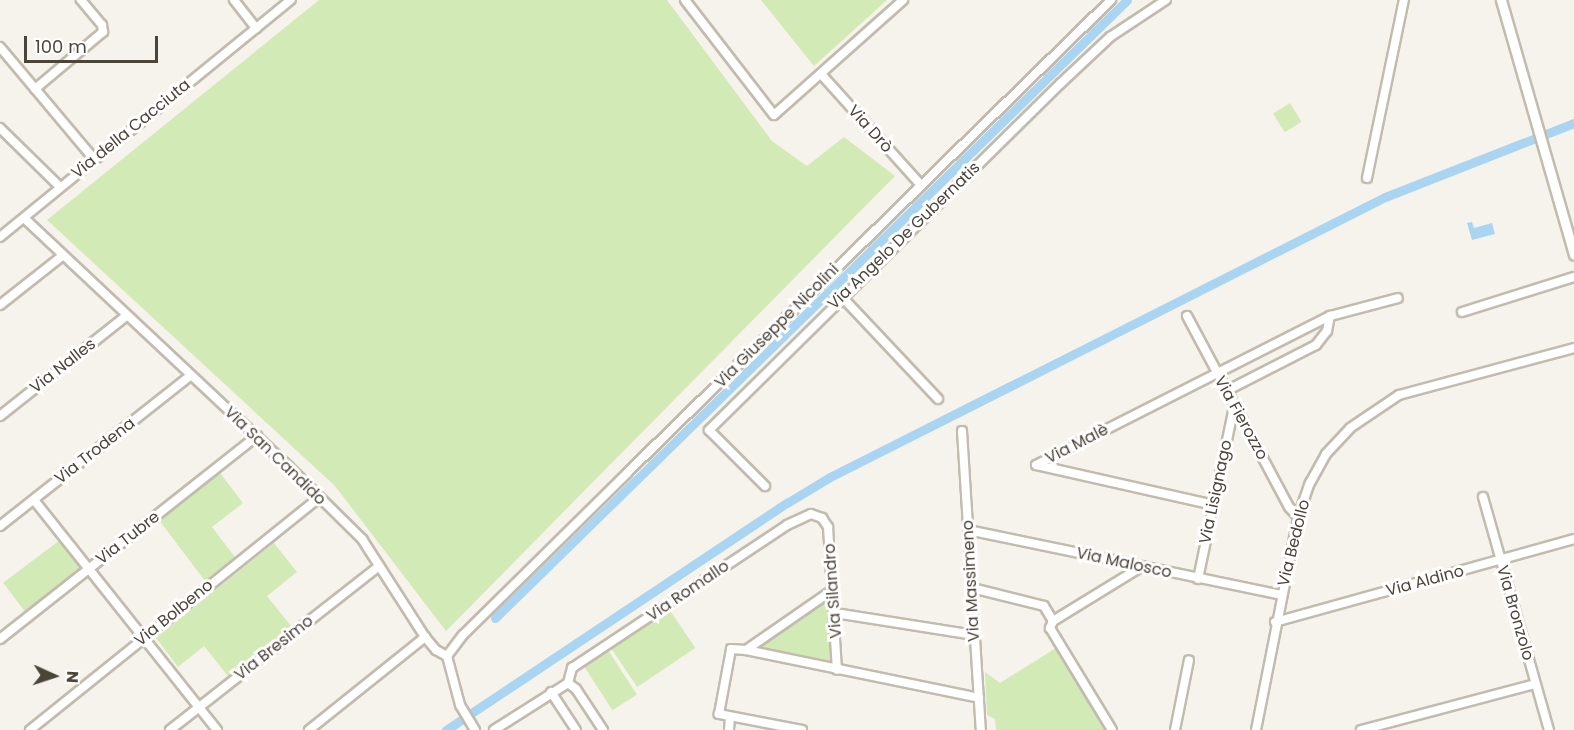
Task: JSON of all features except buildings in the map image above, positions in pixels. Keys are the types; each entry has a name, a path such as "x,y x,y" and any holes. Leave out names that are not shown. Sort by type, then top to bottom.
{"street":[{"path":"35,89 103,32 102,25 81,0"},
{"path":"234,0 256,28"},
{"name":"Via della Cacciuta","path":"0,237 59,186 291,0"},
{"path":"685,0 774,115 903,0"},
{"name":"Via Giuseppe Nicolini","path":"447,656 463,635 920,184 1111,0"},
{"name":"Via Angelo De Gubernatis","path":"765,486 709,430 842,297 1110,37 1166,0"},
{"path":"1367,178 1404,0"},
{"path":"1501,0 1574,255"},
{"path":"0,47 94,159"},
{"name":"Via Drò","path":"821,74 920,184"},
{"path":"0,128 59,186"},
{"name":"Via San Candido","path":"24,218 256,436 362,540 425,637 436,650 447,656"},
{"path":"0,305 62,256"},
{"path":"1462,312 1574,277"},
{"path":"842,297 938,399"},
{"path":"1216,372 1330,316 1398,298"},
{"name":"Via Nalles","path":"0,416 126,316"},
{"name":"Via Fierozzo","path":"1187,316 1289,507 1298,517"},
{"path":"1226,391 1316,345 1327,332 1330,316"},
{"name":"Via Bedollo","path":"1256,730 1275,622 1298,517 1310,483 1326,454 1350,428 1374,409 1399,395 1574,348"},
{"name":"Via Malè","path":"1214,505 1036,465 1216,372"},
{"name":"Via Trodena","path":"0,526 191,375"},
{"name":"Via Lisignago","path":"1198,579 1234,406"},
{"name":"Via Massimeno","path":"962,431 981,730"},
{"name":"Via Tubre","path":"0,639 256,436"},
{"name":"Via Bronzolo","path":"1483,497 1548,730"},
{"name":"Via Bolbeno","path":"30,730 319,498"},
{"path":"33,500 218,730"},
{"name":"Via Romallo","path":"568,683 572,668 786,525 804,516 819,516"},
{"name":"Via Silandro","path":"819,516 828,527 834,589 837,670"},
{"name":"Via Malosco","path":"968,530 1281,595"},
{"name":"Via Aldino","path":"1275,622 1574,539"},
{"name":"Via Bresimo","path":"170,730 379,566"},
{"path":"1112,730 1050,628 1053,621 1141,567"},
{"path":"972,588 1044,606 1053,621"},
{"path":"746,650 834,589"},
{"path":"835,614 974,635"},
{"path":"309,730 425,637"},
{"path":"802,730 719,714 730,649 746,650 979,698"},
{"path":"447,656 460,705 474,728"},
{"path":"1175,730 1189,660"},
{"path":"494,730 568,683 576,689 603,730"},
{"path":"1361,730 1535,684"},
{"path":"551,692 576,730"},
{"path":"729,730 730,717"}],"green space":[{"path":"319,0 667,0 772,141 807,166 844,137 895,176 446,631 335,486 47,220"},
{"path":"761,0 887,0 814,66"},
{"path":"1290,103 1302,122 1285,132 1273,114"},
{"path":"220,473 243,503 212,527 235,557 205,581 159,520"},
{"path":"60,540 82,569 25,611 3,583"},
{"path":"274,543 297,572 267,596 291,626 228,676 204,646 178,667 156,638"},
{"path":"830,599 832,663 756,648"},
{"path":"669,609 695,648 637,687 611,648"},
{"path":"1056,648 1107,730 996,730 995,719 987,715 985,672 1000,683"},
{"path":"608,650 637,694 613,710 584,666"}],"water":[{"path":"1472,222 1474,228 1492,223 1495,234 1472,240 1467,223"}],"waterway":[{"path":"495,618 1127,0"},
{"path":"446,730 787,503 830,477 1385,197 1574,123"}]}
